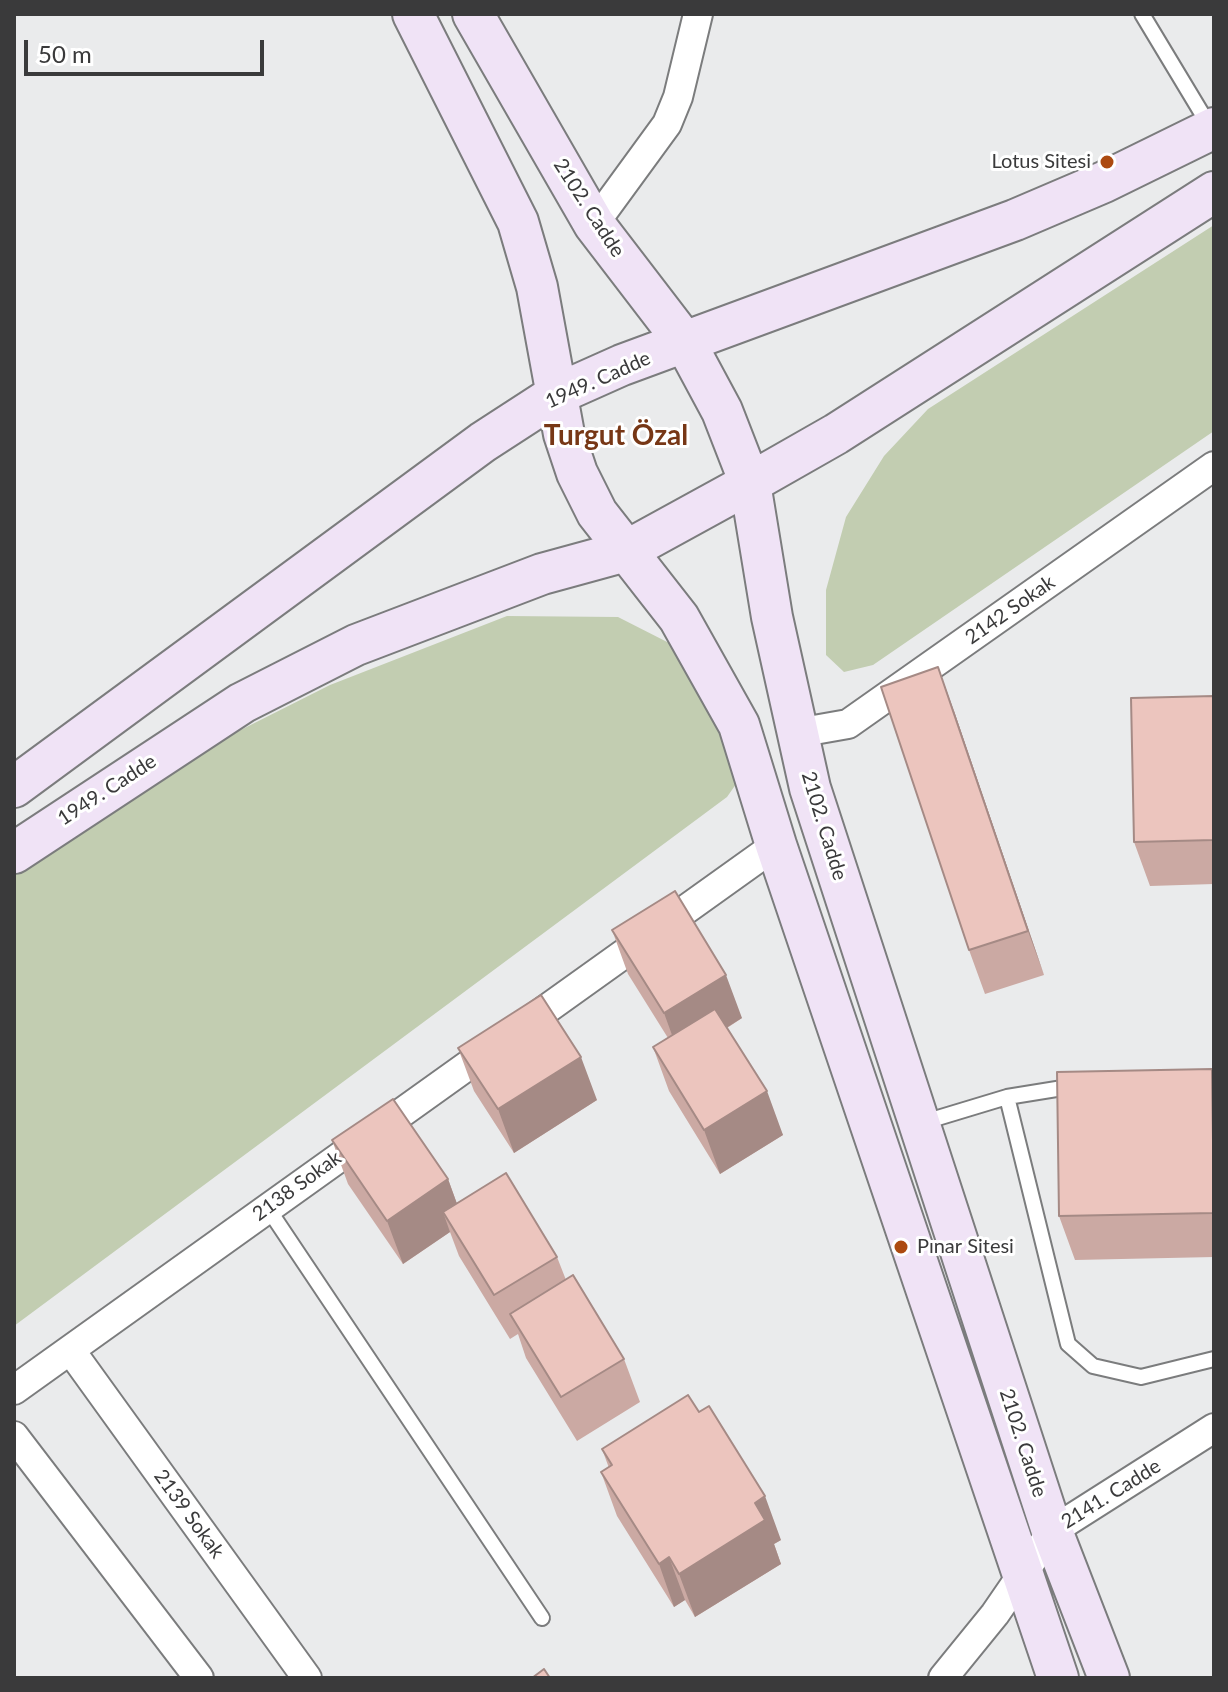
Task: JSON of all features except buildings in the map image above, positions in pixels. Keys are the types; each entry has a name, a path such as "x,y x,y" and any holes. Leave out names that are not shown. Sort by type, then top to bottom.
{"street":[{"name":"2102. Cadde","path":"413,14 518,222 537,287 564,434 577,473 597,513 679,618 739,725 776,845 1058,1678"},
{"name":"2102. Cadde","path":"473,14 594,224 686,344 722,411 750,483 810,788 1052,1531 1109,1678"},
{"path":"594,224 667,124 678,97 698,14"},
{"name":"1949. Cadde","path":"14,787 483,442 557,394 622,365 686,344 1015,220 1104,182 1212,128"},
{"name":"1949. Cadde","path":"14,853 88,801 242,703 356,645 542,574 626,551 750,483 836,434 1214,192"},
{"name":"2142 Sokak","path":"797,733 848,724 1214,466"},
{"name":"2138 Sokak","path":"14,1390 776,845"},
{"name":"2139 Sokak","path":"71,1351 307,1678"},
{"name":"2141. Cadde","path":"943,1678 1052,1531 1214,1428"},
{"path":"14,1436 199,1678"}],"lane":[{"path":"1142,14 1212,128"},
{"path":"919,1124 1007,1097 1072,1086 1087,1088"},
{"path":"1007,1097 1068,1344 1093,1366 1141,1377 1214,1359"},
{"path":"267,1207 542,1618"}],"green space":[{"path":"1214,225 1214,431 873,665 844,672 826,655 826,590 846,517 884,456 928,409"},
{"path":"507,616 618,617 675,646 748,767 727,797 14,1326 14,873 197,752 330,685"}],"place":[{"name":"Lotus Sitesi","path":"1107,162"},
{"name":"Pınar Sitesi","path":"901,1247"}],"district":[{"name":"Turgut Özal","path":"616,436"}]}
